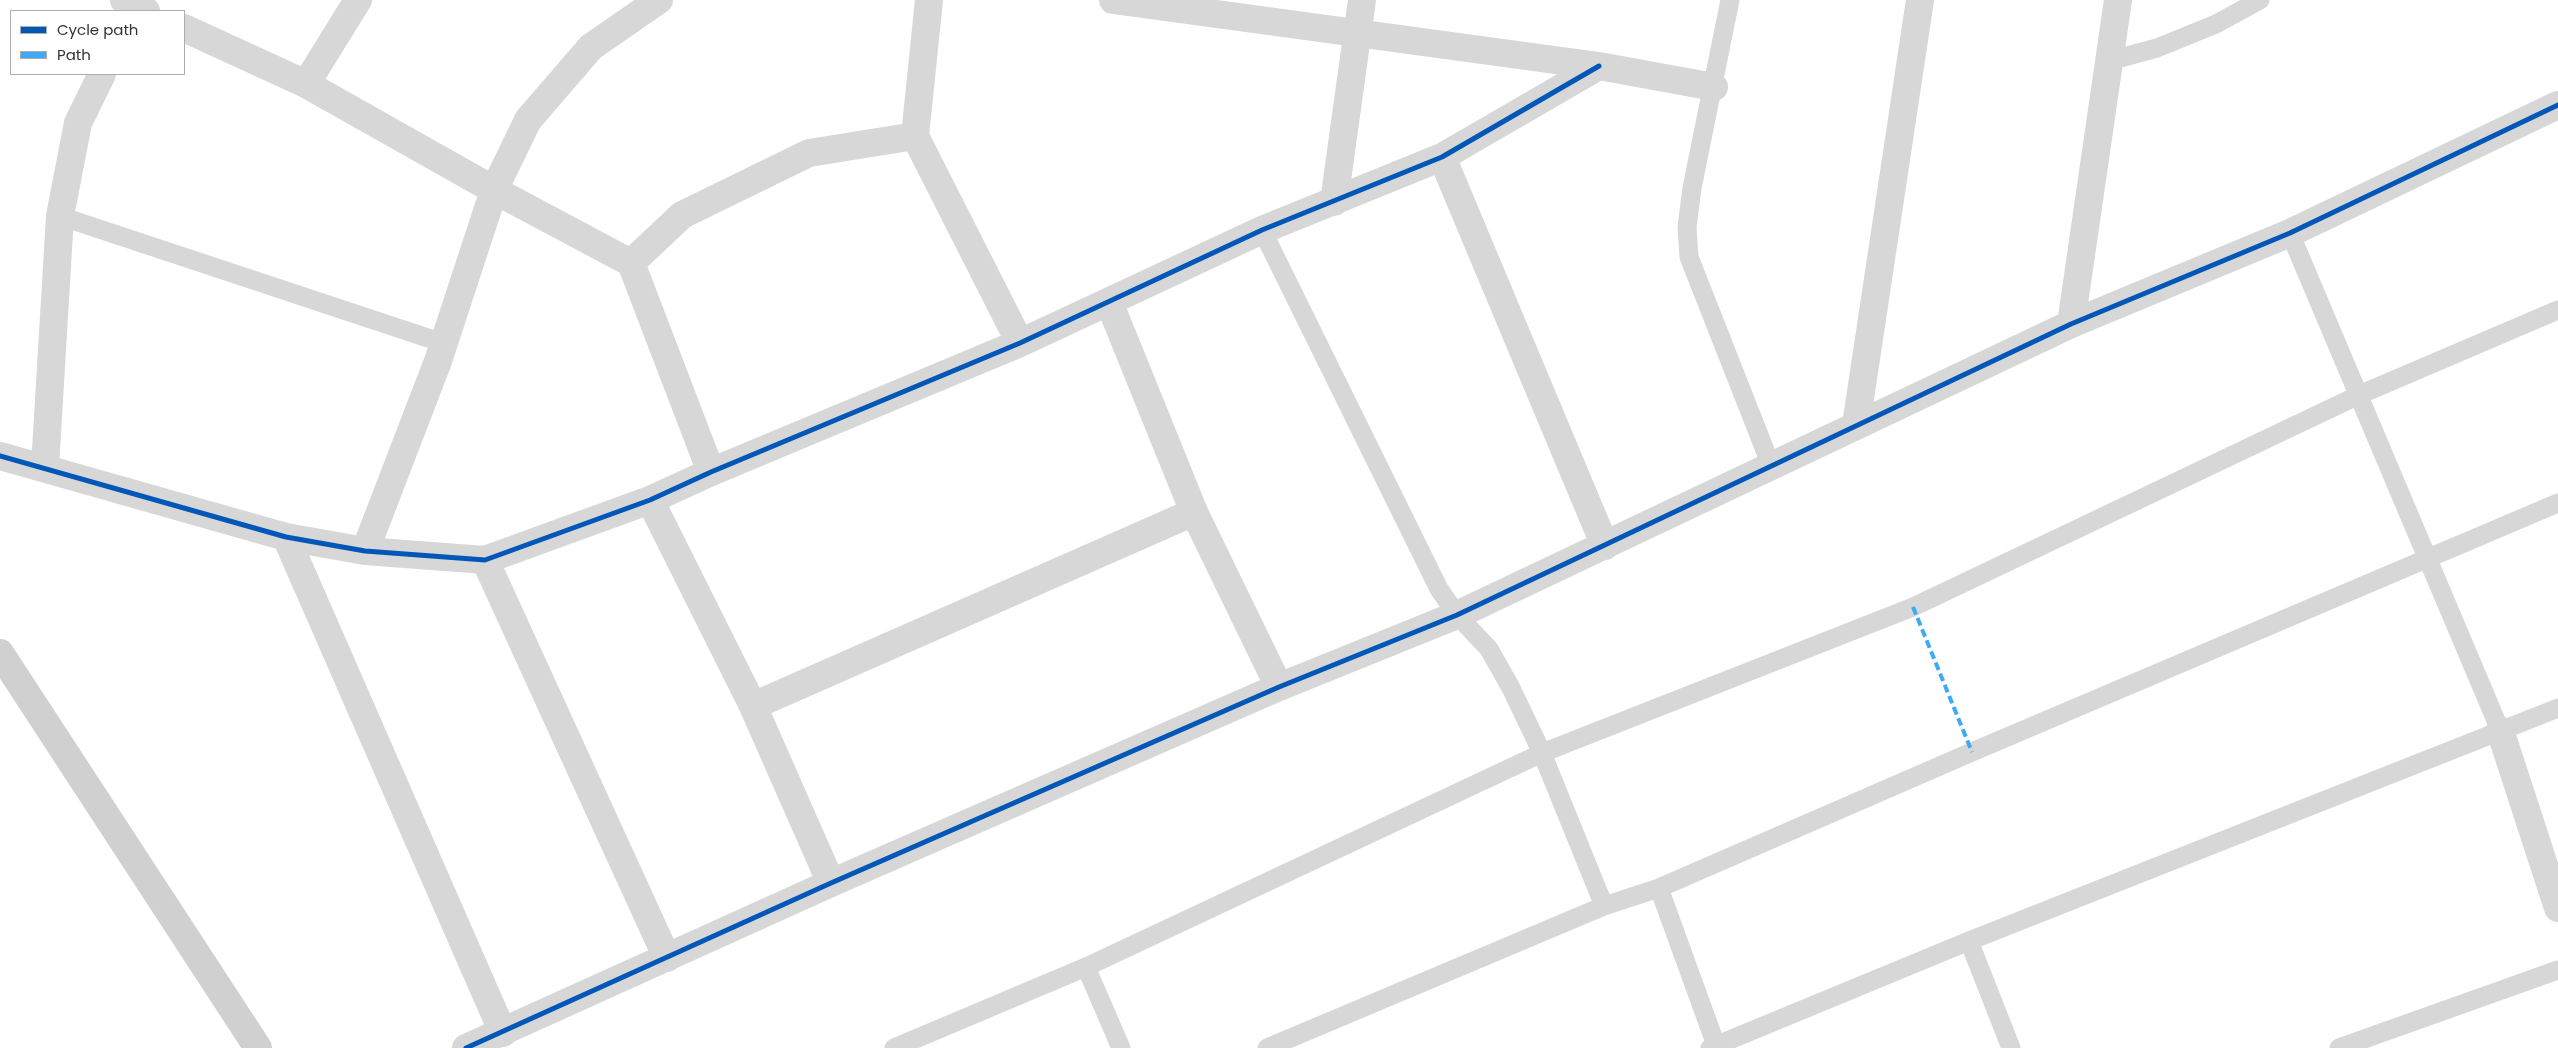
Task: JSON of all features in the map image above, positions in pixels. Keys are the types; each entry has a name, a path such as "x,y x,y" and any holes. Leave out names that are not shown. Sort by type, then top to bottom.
{"street":[{"path":"306,84 358,0"},
{"path":"365,551 443,343 494,190 528,120 591,47 659,0"},
{"path":"929,0 915,136 1020,343"},
{"path":"1334,202 1362,0"},
{"path":"1856,425 1920,0"},
{"path":"2071,324 2118,0"},
{"path":"1129,1 1600,66 1714,87"},
{"path":"185,28 306,84 494,190 631,263 711,472"},
{"path":"0,456 46,467 286,537 365,551 485,560 650,500 711,472 1020,343 1262,230 1442,157 1600,66"},
{"path":"46,467 60,216 78,123 102,75"},
{"path":"466,1048 831,883 1279,687 1457,615 1772,468 1856,425 2071,324 2290,233 2558,104"},
{"path":"631,263 682,215 809,153 915,136"},
{"path":"1442,157 1605,546"},
{"path":"1109,302 1194,512 1279,687"},
{"path":"650,500 753,706 831,883"},
{"path":"753,706 1194,512"},
{"path":"286,537 502,1032"},
{"path":"485,560 667,958"},
{"path":"0,653 258,1048"},
{"path":"2500,730 2558,908"}],"lane":[{"path":"1730,0 1714,87 1692,188 1687,227 1689,257 1772,468"},
{"path":"2109,61 2157,48 2216,24 2260,0"},
{"path":"60,216 443,343"},
{"path":"1262,230 1435,580 1457,615 1489,649 1542,753 1604,906"},
{"path":"2290,233 2500,730"},
{"path":"894,1048 1086,967 1542,753 1914,607 2359,395 2558,310"},
{"path":"1267,1048 1604,906 1660,888 1972,752 2558,504"},
{"path":"1660,888 1715,1047 1968,941 2558,708"},
{"path":"1968,941 2011,1048"},
{"path":"1086,967 1121,1048"},
{"path":"2339,1048 2558,970"}],"marked path":[{"path":"1913,607 1972,752"}],"cycle path":[{"path":"0,456 286,537 365,551 485,560 650,500 711,472 1020,343 1262,230 1442,157 1599,66"},
{"path":"466,1048 831,883 1279,687 1457,615 2071,324 2290,233 2558,105"}]}
